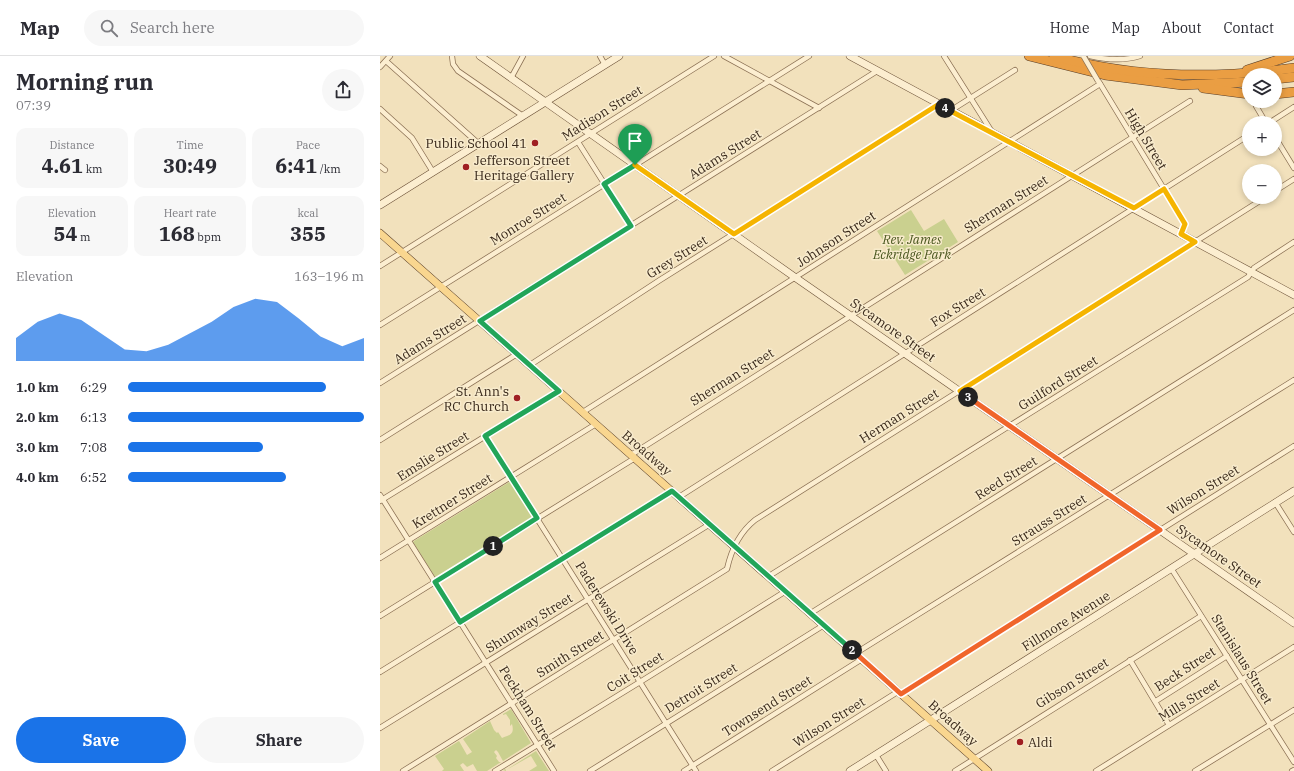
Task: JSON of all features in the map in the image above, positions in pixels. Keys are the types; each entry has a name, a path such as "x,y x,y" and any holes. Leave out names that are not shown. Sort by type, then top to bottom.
{"highway":[{"path":"1029,56 1105,75 1242,93"},
{"path":"1054,56 1079,63 1143,72 1196,75 1234,74 1294,68"},
{"path":"1234,74 1290,56"},
{"path":"1282,78 1294,77"},
{"path":"1182,85 1242,82"},
{"path":"1282,93 1294,92"}],"main road":[{"name":"Broadway","path":"380,233 988,771"}],"street":[{"path":"380,67 390,56"},
{"path":"452,56 453,64 458,71 523,116"},
{"name":"Sycamore Street","path":"480,56 590,134 680,195 796,278 1110,494 1294,623"},
{"path":"511,78 523,56"},
{"path":"600,56 605,65"},
{"path":"380,205 619,56"},
{"name":"Madison Street","path":"380,266 714,56"},
{"path":"724,56 819,108"},
{"name":"Monroe Street","path":"380,324 809,56"},
{"path":"850,56 1294,295"},
{"path":"944,56 992,133"},
{"name":"High Street","path":"1083,56 1185,224 1181,234"},
{"path":"1090,56 1112,60 1128,59 1140,56"},
{"path":"386,61 479,144"},
{"path":"950,111 1015,70"},
{"name":"Adams Street","path":"380,383 877,71"},
{"name":"Johnson Street","path":"583,412 796,278 1099,83"},
{"name":"Sherman Street","path":"380,616 537,518 850,315 1190,100"},
{"name":"Grey Street","path":"530,365 939,104"},
{"path":"1279,116 1294,107"},
{"path":"380,109 412,138 433,172"},
{"name":"Fox Street","path":"679,497 1242,139"},
{"path":"578,142 631,226"},
{"path":"1282,148 1294,168"},
{"path":"380,166 385,170"},
{"path":"1282,187 1294,179"},
{"name":"Herman Street","path":"735,546 747,528 755,520 1255,204"},
{"name":"Guilford Street","path":"769,576 1248,277 1254,268 1294,242"},
{"name":"Reed Street","path":"811,613 1294,310"},
{"path":"380,440 517,354"},
{"name":"Strauss Street","path":"856,653 1294,380"},
{"name":"Emslie Street","path":"381,499 559,391"},
{"name":"Krettner Street","path":"380,558 596,424"},
{"name":"Paderewski Drive","path":"485,436 696,771"},
{"name":"Wilson Street","path":"772,771 1294,446"},
{"path":"380,672 672,491"},
{"name":"Fillmore Avenue","path":"850,771 1294,491"},
{"name":"Peckham Street","path":"381,499 409,540 554,771"},
{"path":"1276,502 1294,532"},
{"name":"Shumway Street","path":"380,728 710,524"},
{"name":"Smith Street","path":"403,771 727,569 735,546"},
{"name":"Stanislaus Street","path":"1171,568 1294,762"},
{"name":"Coit Street","path":"495,771 786,591"},
{"name":"Gibson Street","path":"956,771 974,758 1202,616"},
{"name":"Detroit Street","path":"590,771 824,625"},
{"name":"Mills Street","path":"1096,771 1294,647"},
{"name":"Beck Street","path":"1156,702 1227,656"},
{"name":"Townsend Street","path":"684,771 862,659"},
{"name":"Beck Street","path":"1130,660 1169,725"},
{"path":"1195,771 1294,710"},
{"path":"876,755 886,771"}],"green space":[{"name":"Rev. James Eckridge Park","path":"911,210 924,231 944,219 958,242 905,275 877,231"},
{"path":"511,481 533,515 532,518 438,577 435,577 413,542"},
{"path":"511,709 531,743 503,761 496,750 494,752 497,756 496,758 499,762 501,762 487,771 477,771 473,764 467,767 463,763 460,765 464,771 442,771 444,769 435,756 459,741 467,755 472,752 463,739 490,721 494,730 497,733 498,732 502,738 511,734 513,730 512,724 510,726 510,720 506,714 503,714"},
{"path":"536,751 549,771 529,771 537,766 531,756 506,770"}],"place":[{"name":"Public School 41","path":"535,143"},
{"name":"Jefferson Street Heritage Gallery","path":"466,167"},
{"name":"St. Ann's RC Church","path":"517,398"},
{"name":"Aldi","path":"1020,742"}],"route":[{"path":"939,104 1134,208 1164,189 1185,224 1181,234 1195,242 960,391 1160,530 901,694 672,491 460,622 435,582 537,518 485,436 559,391 480,321 631,226 604,184 635,165 734,234 939,104"}]}
